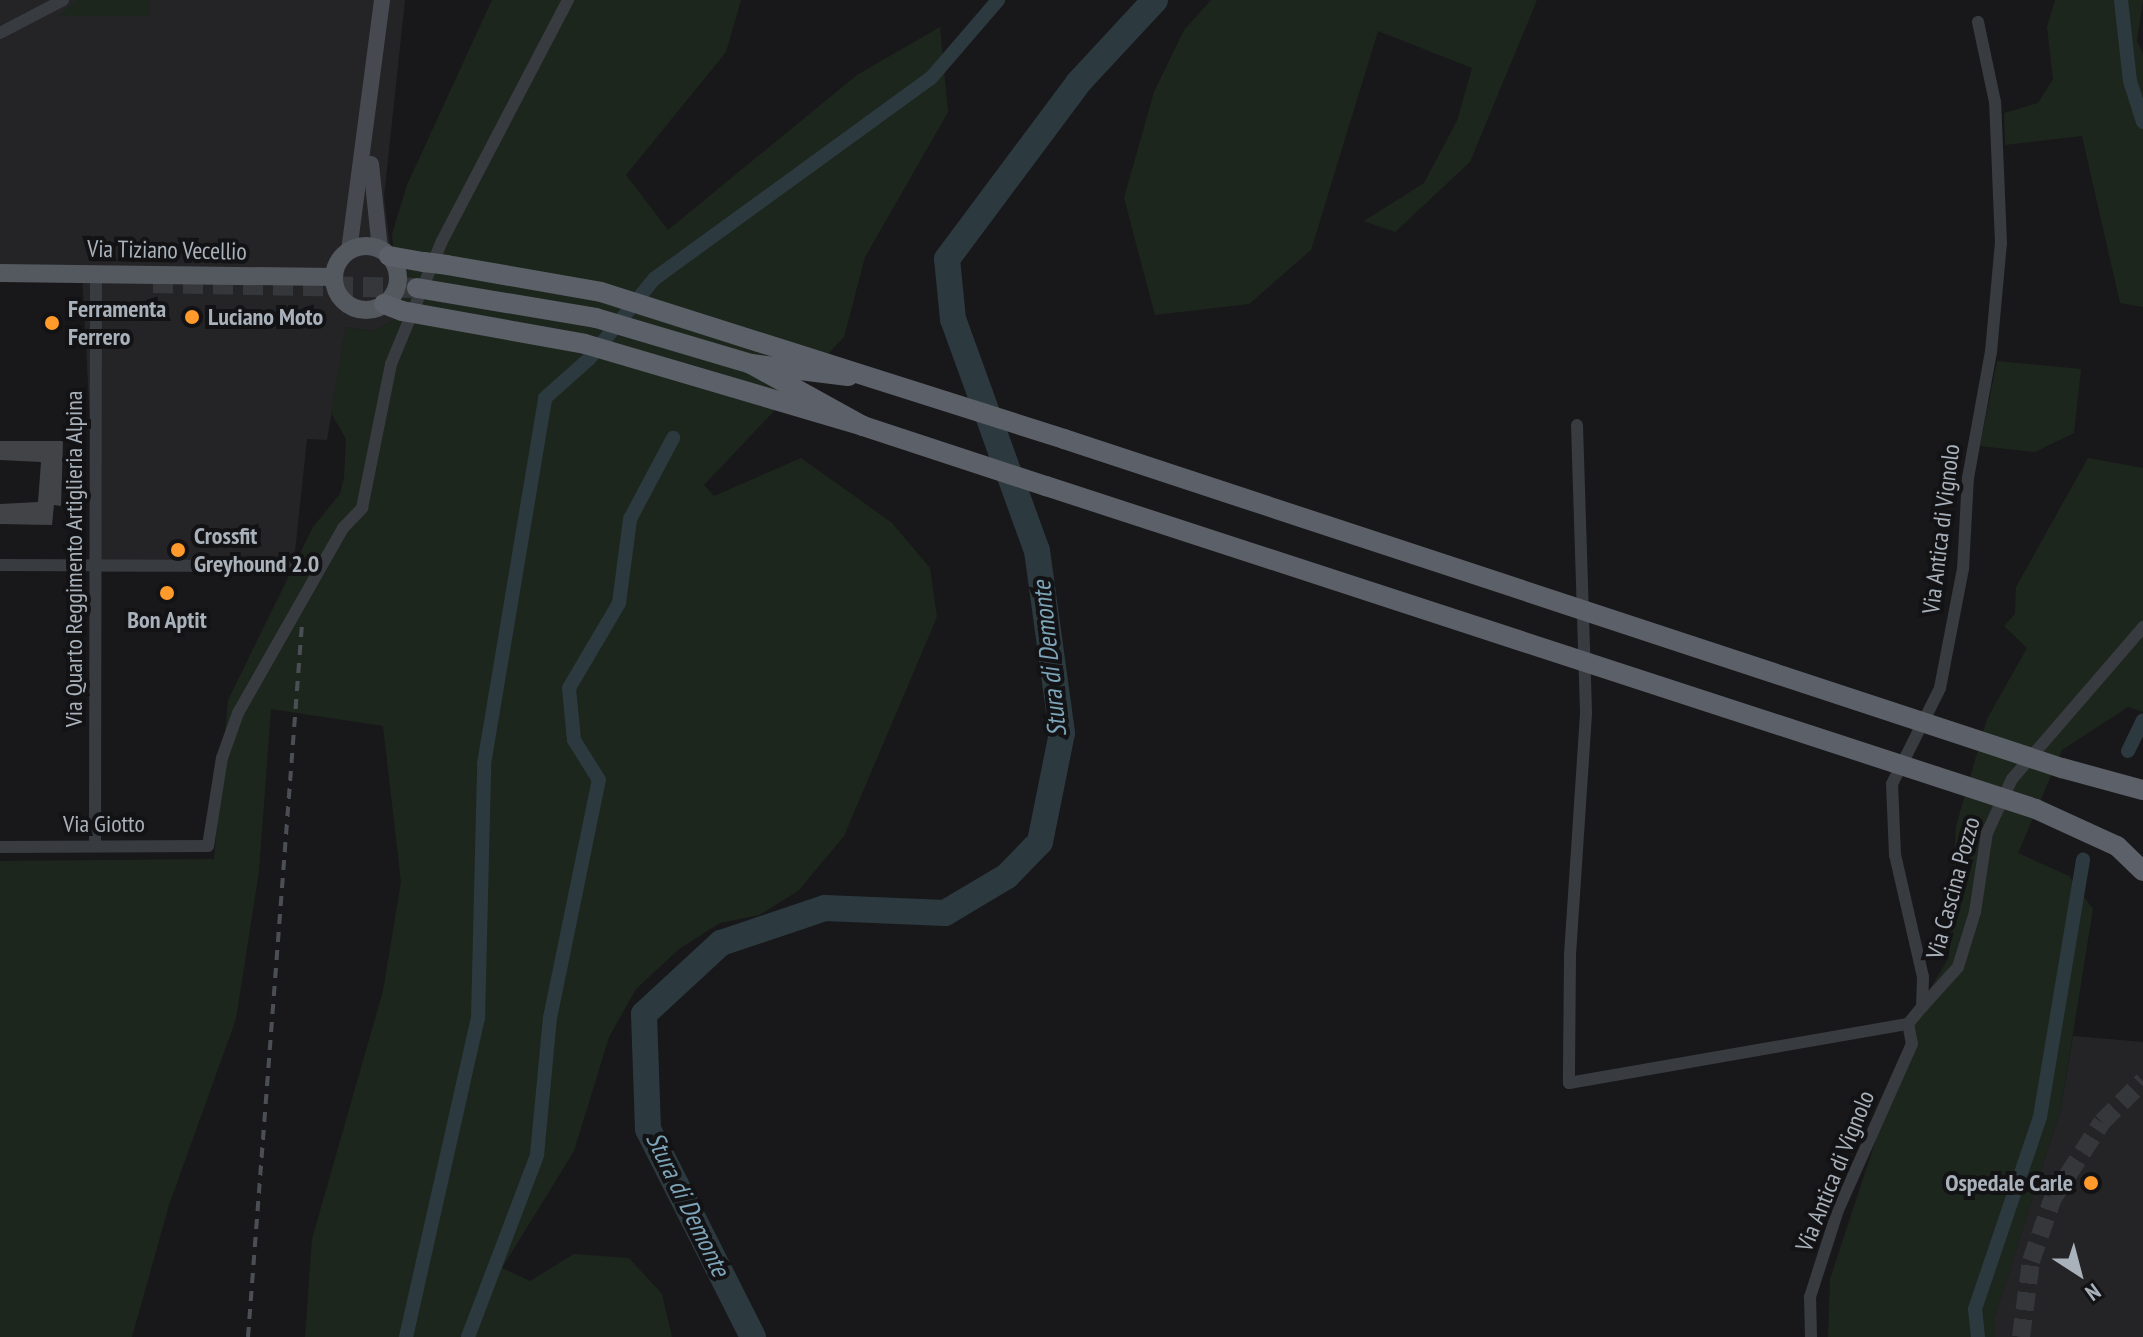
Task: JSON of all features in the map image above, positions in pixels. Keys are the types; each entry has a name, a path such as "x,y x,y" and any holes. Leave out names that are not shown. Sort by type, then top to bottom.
{"highway":[{"path":"384,253 601,292 896,384 2062,768 2143,790"},
{"path":"417,288 560,309 751,364 896,384"},
{"path":"393,308 585,344 863,426 2036,809 2117,846 2143,871"},
{"path":"751,364 863,426"}],"main road":[{"path":"370,128 384,253 397,281 393,308 365,310 347,304 334,277 349,251 370,128 382,0"},
{"path":"349,251 384,253"},
{"name":"Via Tiziano Vecellio","path":"0,273 334,277"}],"street":[{"path":"0,33 63,0"},
{"name":"Via Giotto","path":"0,847 208,846 222,758 238,713 343,528 362,508 391,364 442,241 568,0"},
{"name":"Via Antica di Vignolo","path":"1922,1007 1923,977 1895,855 1892,784 1940,688 1963,569 1968,478 1991,352 2001,243 1995,102 1978,22"},
{"name":"Via Quarto Reggimento Artiglieria Alpina","path":"95,845 96,273"},
{"path":"1577,425 1586,714 1570,956 1569,1083 1908,1024 1922,1007"},
{"path":"0,565 285,566"},
{"name":"Via Cascina Pozzo","path":"1922,1007 1958,967 1975,912 1987,833 2012,779 2143,627"},
{"name":"Via Antica di Vignolo","path":"1811,1337 1810,1297 1838,1210 1912,1044 1908,1024"}],"shaded area":[{"path":"0,0 405,0 384,197 399,318 372,331 346,327 327,440 307,439 293,571 98,572 82,273 0,274"},
{"path":"77,0 150,0 150,16 59,16"},
{"path":"492,0 741,0 726,52 626,175 668,230 857,75 940,27 948,112 865,257 844,337 704,485 714,496 801,458 892,523 930,568 937,617 844,836 798,891 759,915 720,923 679,949 636,989 609,1037 574,1151 502,1268 530,1281 574,1254 629,1258 662,1294 672,1337 305,1337 312,1239 383,991 401,882 383,726 271,709 259,871 236,1019 169,1205 132,1337 0,1337 0,861 214,859 228,700 313,527 340,494 344,478 346,439 331,413 346,327 372,331 399,318 392,234 407,185"},
{"path":"1211,0 1537,0 1470,162 1395,232 1364,221 1424,183 1457,121 1472,68 1378,31 1311,250 1249,304 1155,315 1124,198 1154,92 1184,30"},
{"path":"2055,0 2143,0 2137,41 2143,54 2143,307 2120,303 2082,136 2005,145 2004,113 2038,103 2053,79 2047,27"},
{"path":"1997,361 2081,369 2074,433 2035,452 1980,446"},
{"path":"2088,458 2143,468 2143,712 2128,707 2062,750 2018,853 2069,876 2093,909 2061,1108 1995,1316 1995,1337 1828,1337 1830,1279 1920,1006 1949,957 1956,826 1987,719 2027,648 2004,626 2015,614 2016,587"},
{"name":"Ospedale Carle","path":"2073,1036 2143,1042 2143,1337 1995,1337 1995,1316 2061,1108"}],"building":[{"path":"0,441 63,441 61,506 54,505 52,525 0,524 0,504 38,502 41,462 0,460"}],"waterway":[{"path":"406,1337 478,1018 484,764 545,398 589,359 654,279 931,78 998,0"},
{"name":"Stura di Demonte","path":"753,1337 648,1129 644,1014 721,943 825,908 945,913 1007,876 1040,842 1062,733 1037,551 953,319 947,259 1078,83 1155,0"},
{"path":"2121,0 2130,81 2143,122"},
{"path":"468,1337 537,1155 550,1018 599,780 574,740 569,688 619,603 630,519 673,438"},
{"path":"2128,751 2143,720"},
{"path":"1978,1337 1975,1309 2040,1117 2083,860"}],"tunnel":[{"path":"153,283 417,288"},
{"path":"2021,1337 2031,1261 2053,1198 2102,1122 2143,1081"}],"railway":[{"path":"248,1337 302,624"}],"place":[{"name":"Luciano Moto","path":"192,317"},
{"name":"Ferramenta Ferrero","path":"52,323"},
{"name":"Crossfit Greyhound 2.0","path":"178,550"},
{"name":"Bon Aptit","path":"167,593"},
{"name":"Ospedale Carle","path":"2091,1183"}]}
